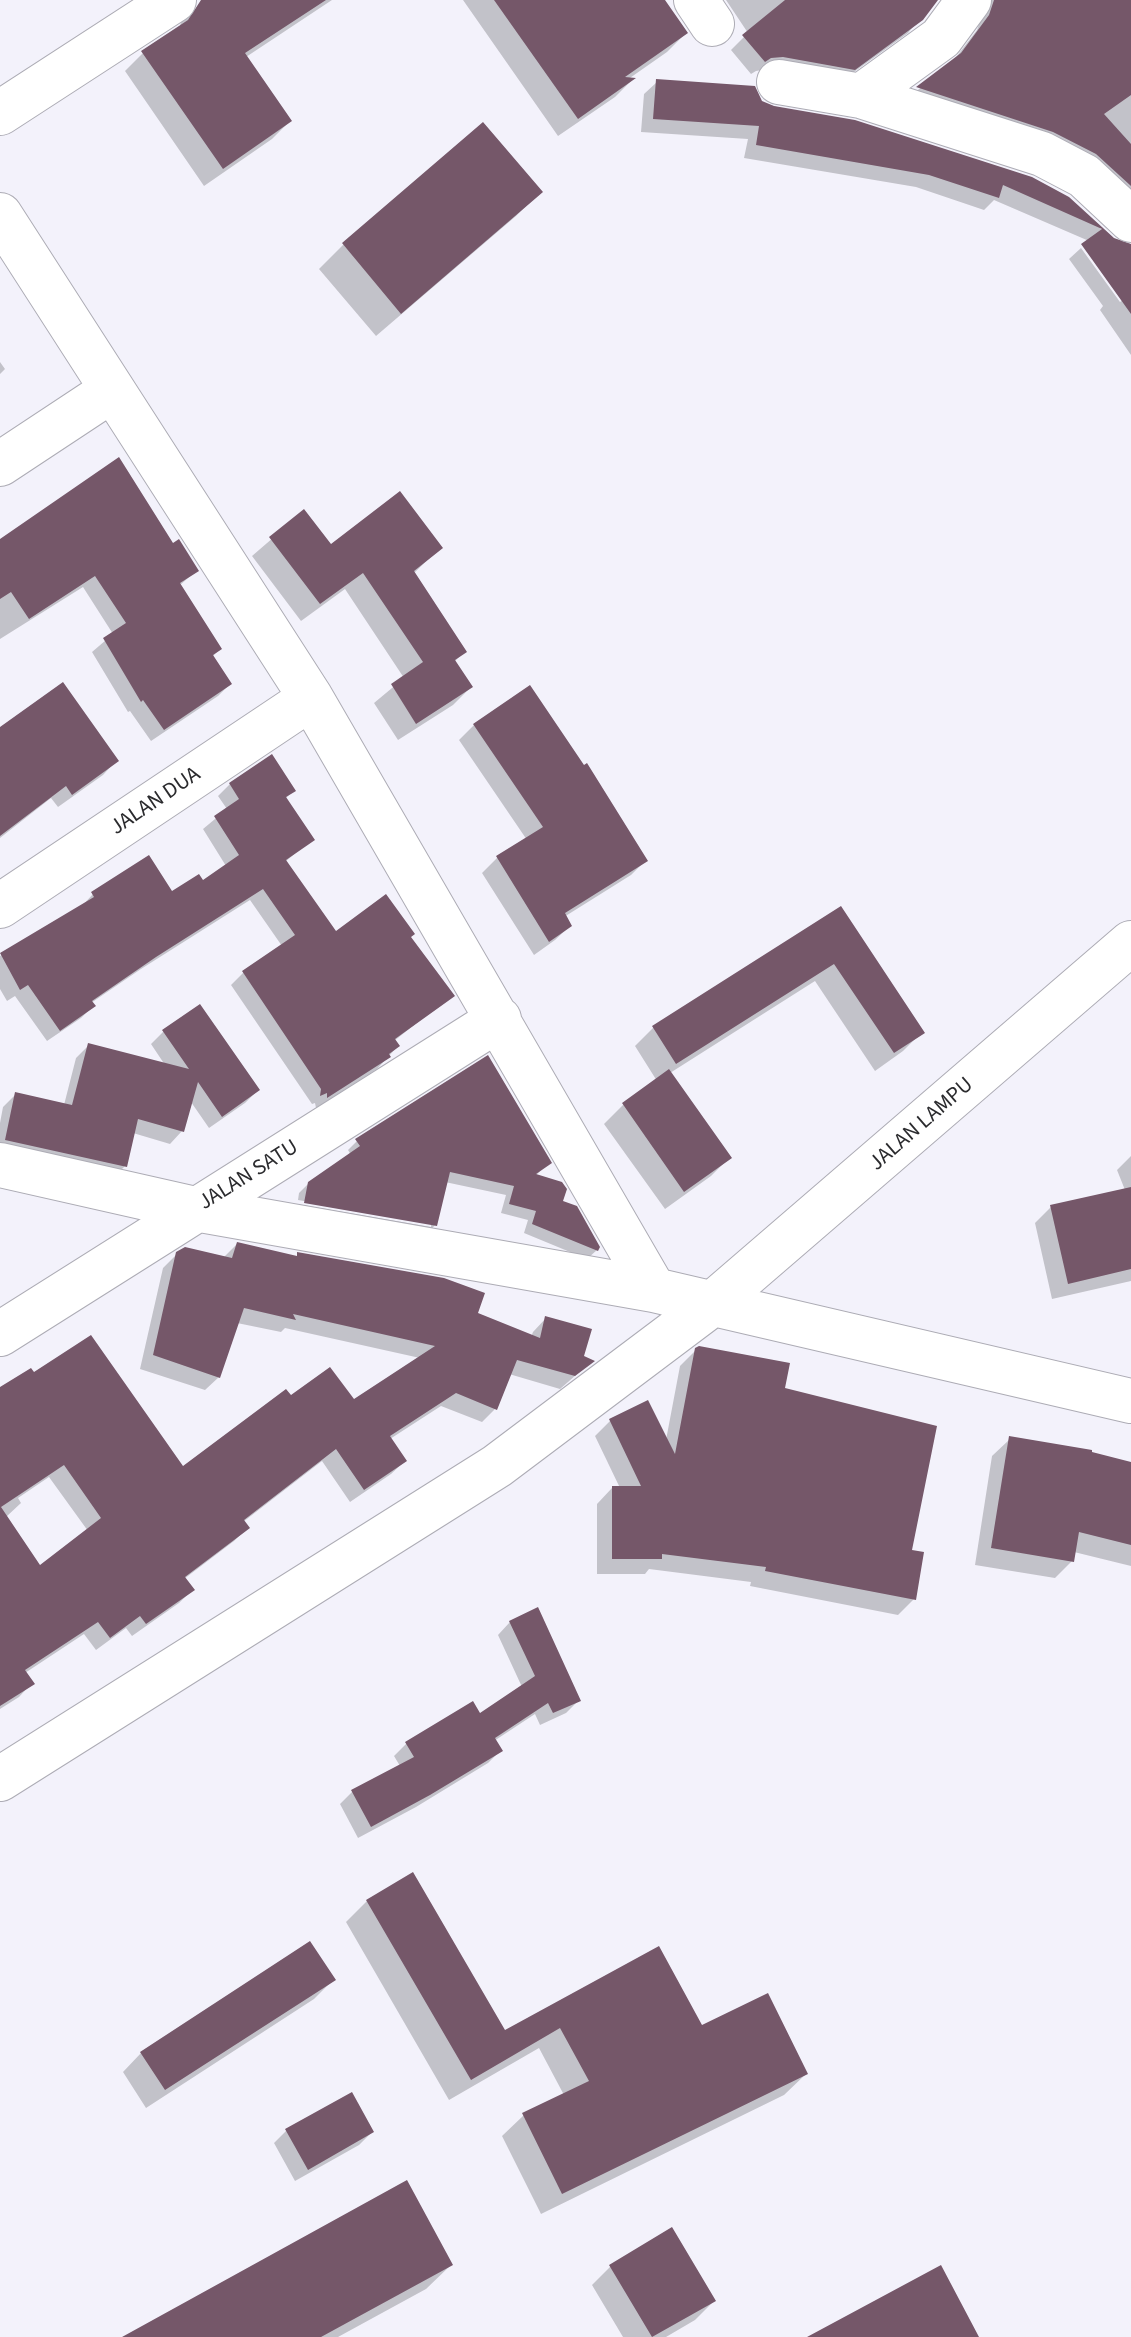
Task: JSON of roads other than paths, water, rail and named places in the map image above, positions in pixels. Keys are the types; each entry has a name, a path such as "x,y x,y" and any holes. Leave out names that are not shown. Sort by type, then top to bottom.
{"street":[{"path":"0,113 174,0"},
{"path":"861,96 941,38 969,0"},
{"path":"779,82 861,96 1042,154 1084,176 1131,220"},
{"path":"0,215 311,698 654,1290"},
{"path":"0,464 112,390"},
{"name":"JALAN DUA","path":"0,906 311,698"},
{"name":"JALAN LAMPU","path":"0,1779 497,1466 711,1305 1131,943"},
{"name":"JALAN SATU","path":"0,1334 499,1019"},
{"path":"0,1165 195,1209 654,1290 1131,1401"}]}
